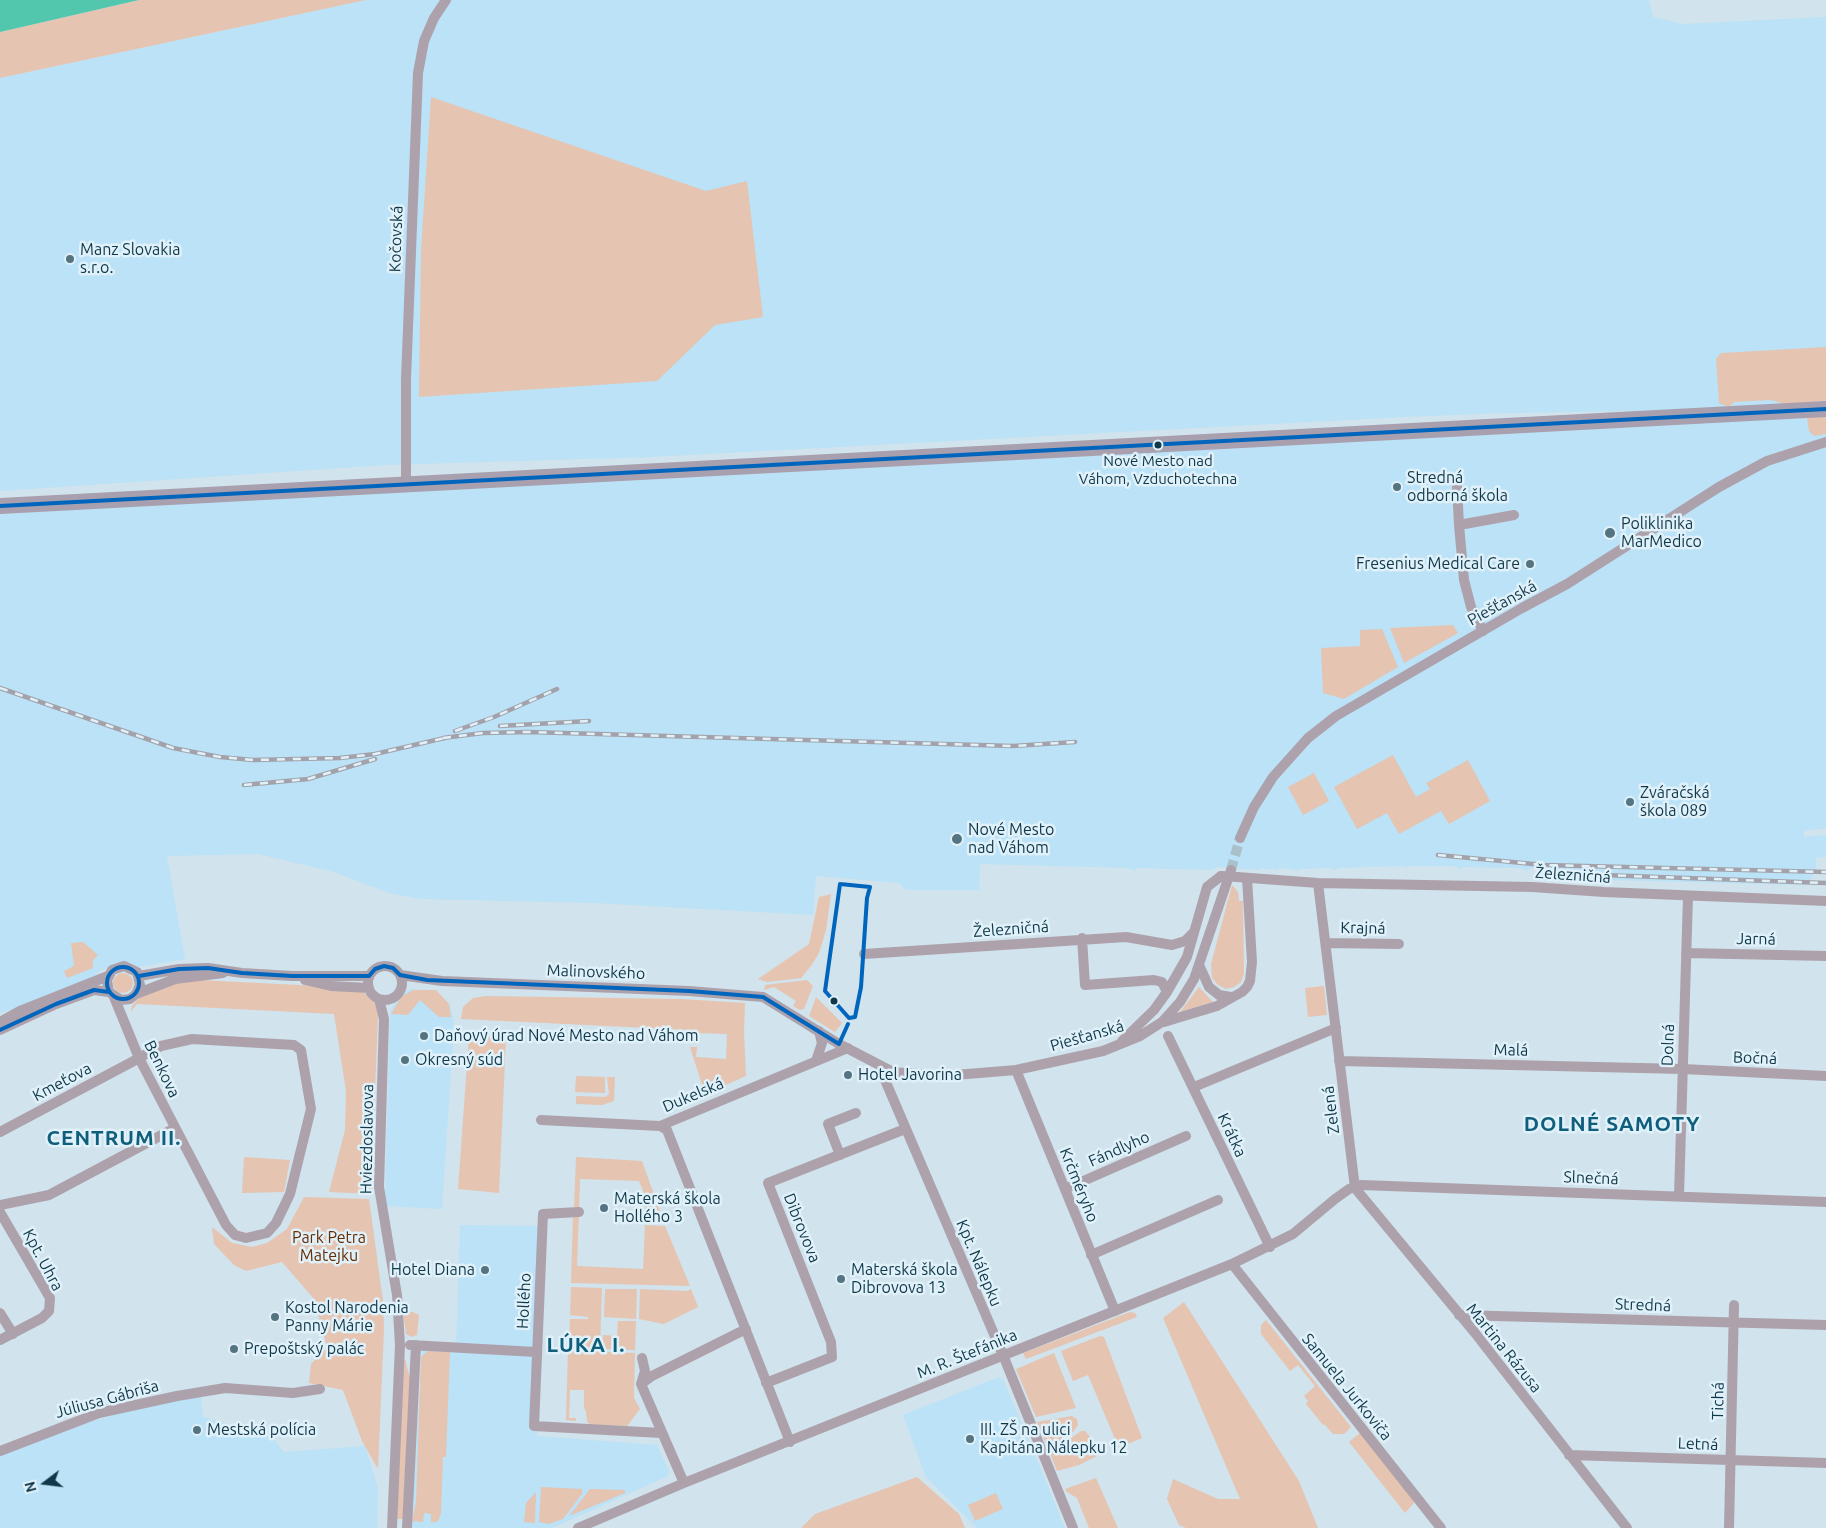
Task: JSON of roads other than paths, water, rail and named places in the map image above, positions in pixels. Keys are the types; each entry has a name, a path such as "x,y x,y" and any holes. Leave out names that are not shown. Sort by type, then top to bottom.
{"main road":[{"path":"0,506 1826,409"}],"street":[{"name":"Kočovská","path":"406,485 406,370 417,82 424,41 434,18 446,0"},
{"name":"Piešťanská","path":"1240,838 1263,792 1284,764 1308,738 1352,706 1573,581 1719,487 1767,462 1824,441"},
{"path":"1457,486 1464,580 1471,607 1483,631"},
{"path":"1459,524 1514,515"},
{"name":"Piešťanská","path":"763,997 819,1032 893,1072 921,1076 1016,1070 1085,1056 1140,1036 1162,1022 1180,1002 1200,967 1239,875"},
{"path":"1162,1022 1216,1006 1242,992 1250,981 1251,940 1239,875"},
{"name":"Železničná","path":"864,954 1082,938 1126,937 1178,944 1194,932 1207,887 1220,876 1239,875 1318,883 1532,887 1688,896 1826,901"},
{"name":"Zelená","path":"1318,883 1327,942 1339,1061 1355,1188"},
{"name":"Dolná","path":"1679,1196 1688,896"},
{"path":"1121,1044 1124,1037 1154,1010 1167,992 1187,957 1194,932"},
{"path":"1082,938 1085,985 1154,980 1162,982 1167,992"},
{"name":"Krajná","path":"1327,942 1399,944"},
{"name":"Jarná","path":"1686,953 1826,956"},
{"path":"0,1022 28,1008 108,976 116,967 124,966 133,969 139,976 140,986 133,996 125,1021"},
{"path":"292,976 331,986 368,988 379,999 397,994 400,975 393,968 384,966 375,969 369,976 368,988"},
{"path":"1200,967 1208,988 1219,996 1231,997"},
{"path":"139,976 187,968 208,968 226,972 292,976 369,976"},
{"path":"0,1030 87,992 98,990 122,1000 175,979 212,976 226,972"},
{"name":"Malinovského","path":"400,975 427,980 689,991 763,997"},
{"path":"108,976 106,984 111,994"},
{"name":"Malinovského","path":"397,994 427,980"},
{"name":"Benkova","path":"111,994 125,1021 139,1058 226,1224"},
{"name":"Hviezdoslavova","path":"384,1019 397,994"},
{"name":"Hviezdoslavova","path":"379,999 384,1019 379,1187 397,1295 400,1348 392,1528"},
{"path":"1194,1087 1336,1028"},
{"path":"816,1061 822,1043 819,1032"},
{"name":"Krátka","path":"1168,1036 1194,1087 1246,1203 1270,1247"},
{"name":"Kmeťova","path":"0,1132 161,1046 181,1041 206,1040 294,1045 302,1050 311,1109 309,1123 286,1206 276,1223 267,1233 255,1237 246,1238 235,1235 226,1224"},
{"name":"Dukelská","path":"541,1120 660,1126 672,1119 848,1048"},
{"name":"Malá","path":"1339,1061 1682,1069"},
{"name":"Kpt. Nálepku","path":"879,1066 1003,1356 1073,1528"},
{"name":"Bočná","path":"1682,1069 1826,1076"},
{"name":"Krčméryho","path":"1016,1070 1114,1311"},
{"path":"840,1155 828,1124 856,1113"},
{"path":"660,1126 667,1130 790,1442"},
{"path":"0,1206 49,1195 175,1128"},
{"name":"Dibrovova","path":"766,1383 832,1357 831,1342 768,1183 905,1129"},
{"name":"Fándlyho","path":"1065,1189 1186,1136"},
{"name":"Slnečná","path":"1355,1188 1361,1185 1826,1202"},
{"name":"M. R. Štefánika","path":"578,1528 684,1483 1232,1264 1294,1234 1335,1199 1349,1189 1355,1188"},
{"name":"Martina Rázusa","path":"1355,1188 1459,1314 1627,1528"},
{"path":"1091,1255 1218,1200"},
{"name":"Kpt. Uhra","path":"0,1212 50,1298 49,1311 42,1318 0,1340"},
{"name":"Hollého","path":"579,1212 543,1214 534,1426 661,1433"},
{"name":"Samuela Jurkoviča","path":"1232,1264 1441,1528"},
{"name":"Tichá","path":"1729,1528 1734,1305"},
{"path":"0,1313 13,1334"},
{"name":"Stredná","path":"1459,1314 1826,1325"},
{"path":"641,1384 652,1376 746,1329"},
{"path":"407,1528 416,1345"},
{"path":"400,1348 416,1345 536,1352"},
{"path":"642,1358 645,1371 641,1384 684,1483"},
{"name":"Júliusa Gábriša","path":"0,1450 99,1414 177,1396 225,1388 293,1393 320,1389"},
{"name":"Letná","path":"1569,1455 1826,1463"}],"tunnel":[{"path":"1231,870 1240,838"}],"railway":[{"path":"0,688 173,748 220,757 253,760 340,758 375,754 449,737"},
{"path":"455,731 494,717 557,689"},
{"path":"500,726 589,721"},
{"path":"443,738 483,733 528,732 1013,746 1075,742"},
{"path":"244,785 308,779 375,759"},
{"path":"1438,855 1544,865 1826,872"},
{"path":"1602,875 1826,883"}],"place":[{"name":"Manz Slovakia s.r.o.","path":"70,259"},
{"name":"Nové Mesto nad Váhom, Vzduchotechna","path":"1158,445"},
{"name":"Stredná odborná škola","path":"1397,487"},
{"name":"Poliklinika MarMedico","path":"1610,533"},
{"name":"Fresenius Medical Care","path":"1530,564"},
{"name":"Zváračská škola 089","path":"1630,802"},
{"name":"Nové Mesto nad Váhom","path":"957,839"},
{"name":"Daňový úrad Nové Mesto nad Váhom","path":"424,1036"},
{"name":"Okresný súd","path":"405,1060"},
{"name":"Hotel Javorina","path":"848,1075"},
{"name":"Materská škola Hollého 3","path":"604,1208"},
{"name":"Hotel Diana","path":"485,1270"},
{"name":"Materská škola Dibrovova 13","path":"841,1279"},
{"name":"Kostol Narodenia Panny Márie","path":"275,1317"},
{"name":"Prepoštský palác","path":"234,1349"},
{"name":"Mestská polícia","path":"197,1430"},
{"name":"III. ZŠ na ulici Kapitána Nálepku 12","path":"970,1439"}],"district":[{"name":"DOLNÉ SAMOTY","path":"1612,1124"},
{"name":"CENTRUM II.","path":"114,1138"},
{"name":"LÚKA I.","path":"586,1345"}],"park label":[{"name":"Park Petra Matejku","path":"329,1247"}]}
